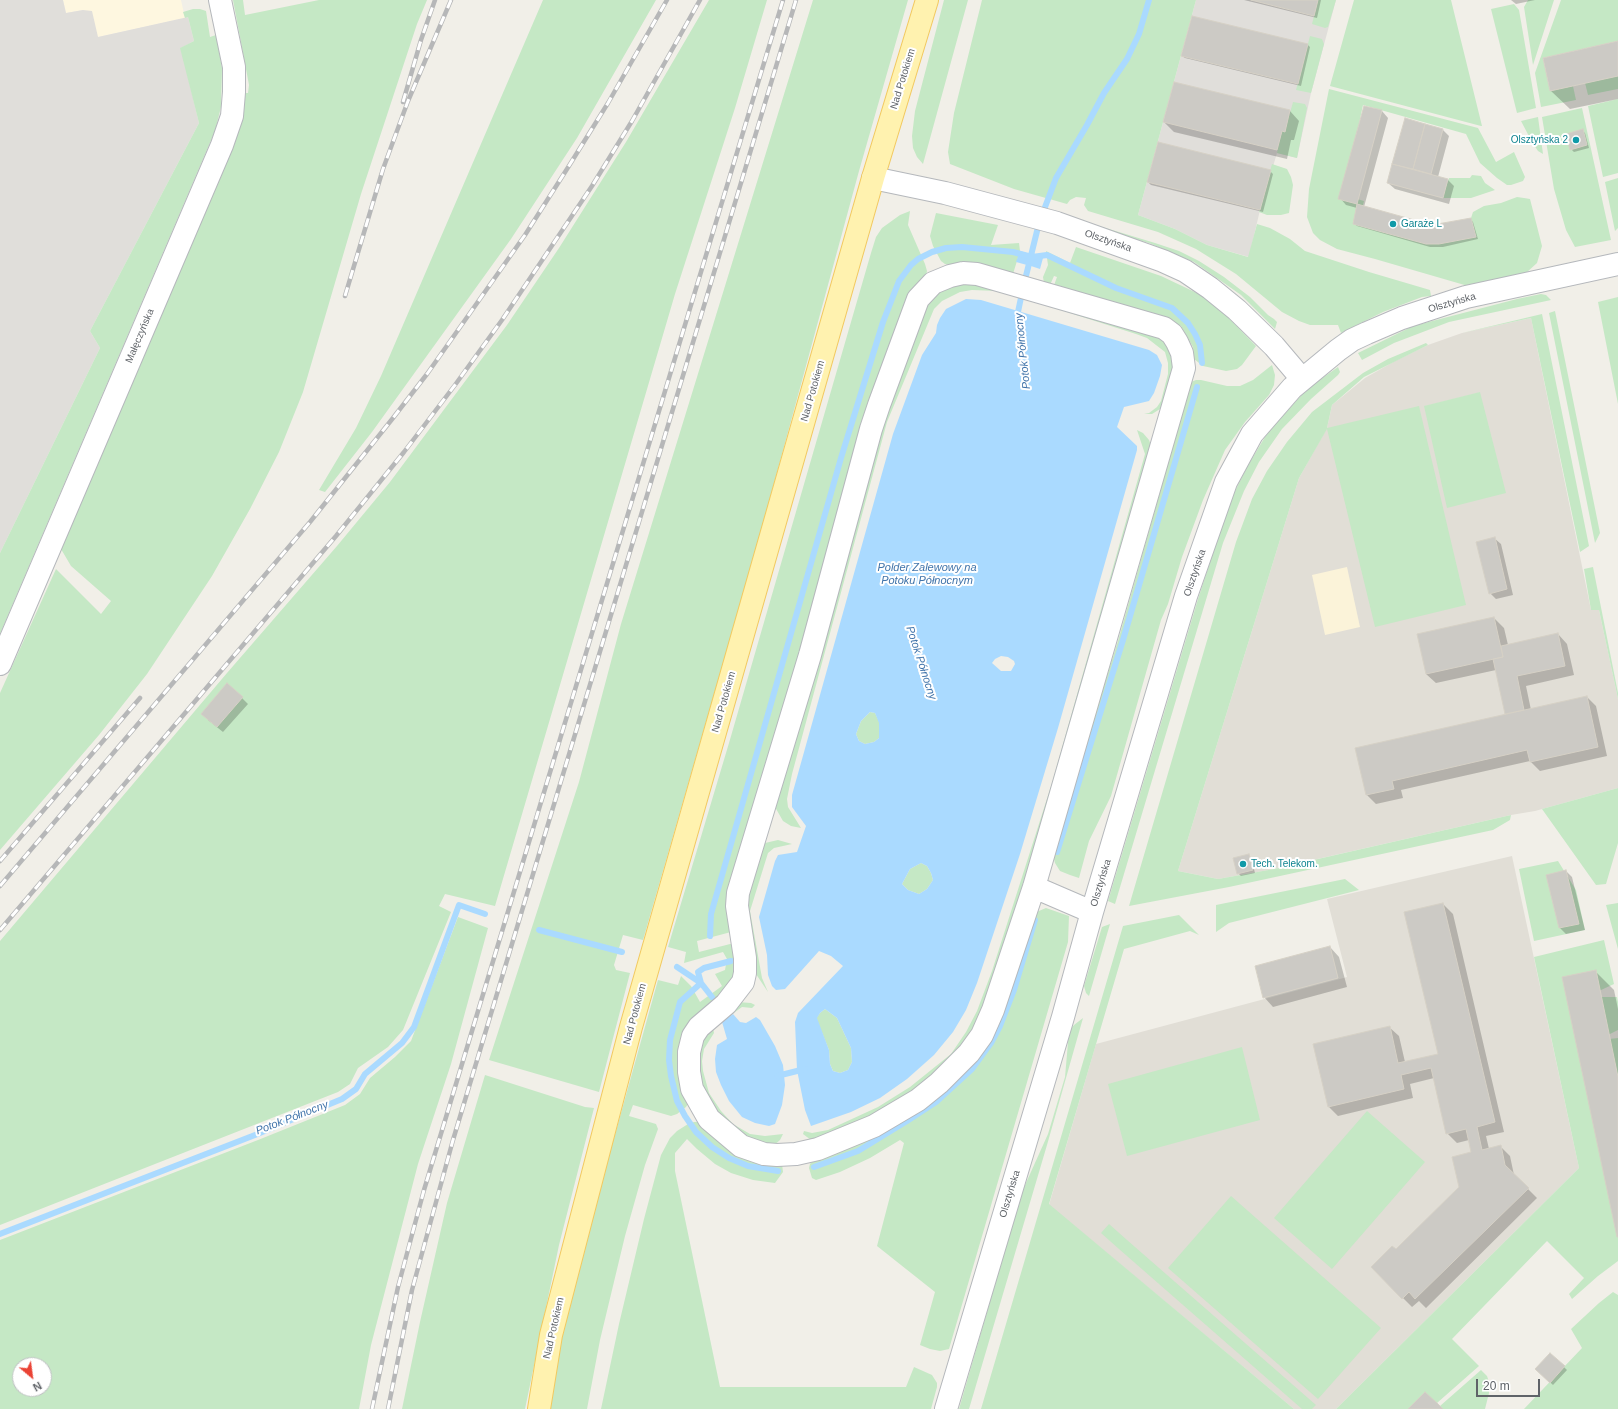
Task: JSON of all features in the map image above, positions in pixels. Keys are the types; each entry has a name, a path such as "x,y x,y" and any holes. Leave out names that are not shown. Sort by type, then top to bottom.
{"main road":[{"name":"Nad Potokiem","path":"539,1409 551,1335 631,1027 874,178 927,0"}],"street":[{"name":"Małęczyńska","path":"0,664 222,145 232,116 234,67 220,0"},
{"name":"Olsztyńska","path":"874,178 945,194 1057,223 1163,261 1184,271 1210,288 1237,310 1274,346 1302,380"},
{"name":"Olsztyńska","path":"946,1409 1063,1017 1092,912 1186,596 1226,482 1252,434 1279,402 1302,380 1352,340 1402,318 1466,297 1618,264"},
{"path":"963,273 976,274 1164,328 1172,334 1177,342 1182,353 1184,368 1034,887 993,1010 982,1035 970,1053 958,1066 918,1100 874,1126 838,1142 818,1149 796,1154 777,1155 764,1154 741,1146 709,1118 702,1108 692,1089 689,1072 689,1052 693,1036 699,1027 726,1004 743,982 745,973 745,958 737,906 738,893 810,655 871,429 918,299 933,284 950,276 963,273"},
{"path":"1034,887 1092,912"}],"shaded area":[{"path":"0,0 63,0 66,13 83,10 92,11 98,37 188,17 194,41 181,48 199,123 90,331 100,348 0,553"},
{"path":"63,0 181,0 185,18 98,37 83,10 66,13"},
{"path":"1196,0 1336,0 1311,93 1297,158 1277,153 1260,210 1249,257 1207,245 1175,229 1138,215"},
{"path":"1531,318 1591,610 1599,610 1618,699 1618,788 1535,811 1511,815 1269,870 1218,879 1178,871 1299,478 1327,428 1332,405 1365,378 1428,345 1462,333"},
{"path":"1512,856 1579,1168 1336,1409 1294,1409 1049,1205 1096,1044 1347,977 1327,899"}],"green space":[{"path":"233,0 243,0 245,15 319,0 427,0 417,24 361,194 303,392 279,452 250,509 212,576 147,674 99,735 0,850 0,693 56,569 101,614 111,601 71,566 61,549 234,143 242,116 243,93 248,93 249,85"},
{"path":"543,0 656,0 577,138 511,239 372,432 325,492 319,490 356,428 381,376"},
{"path":"709,0 767,0 735,108 675,294 495,906 445,894 439,906 451,912 403,1030 388,1047 358,1068 350,1084 338,1092 0,1225 0,941 390,482 507,325 559,248 626,142"},
{"path":"813,0 908,0 859,171 760,535 643,940 623,935 614,965 616,970 630,973 599,1092 489,1060 579,782 621,624"},
{"path":"944,0 968,0 923,164 917,157 913,148 912,136 915,111"},
{"path":"982,0 1196,0 1138,215 1175,229 1207,245 1248,257 1257,224 1270,228 1290,239 1305,251 1430,290 1431,296 1422,297 1383,312 1341,333 1338,325 1310,325 1282,312 1236,274 1196,249 1158,232 1088,211 1084,205 1086,198 1076,197 1070,200 1067,204 1014,189 950,164 948,152 954,113"},
{"path":"1318,0 1336,0 1328,27 1325,28 1312,24"},
{"path":"1354,0 1451,0 1482,126 1330,86"},
{"path":"1528,0 1554,0 1533,65 1524,7"},
{"path":"1561,0 1618,0 1618,41 1543,58 1550,91 1573,86 1576,100 1541,107 1535,73"},
{"path":"1514,4 1519,10 1536,108 1517,113 1491,9"},
{"path":"193,9 206,11 210,37 216,35 222,68 221,107 215,131 0,634 0,553 100,348 90,331 199,123 180,48 194,41 188,17 185,18 183,12"},
{"path":"1310,36 1322,39 1324,44 1311,93 1296,90"},
{"path":"1618,76 1618,89 1588,95 1585,83"},
{"path":"1329,89 1478,128 1496,162 1514,152 1525,177 1523,181 1511,185 1507,185 1497,178 1480,163 1466,134 1363,105 1344,195 1364,201 1359,221 1438,243 1471,218 1473,212 1484,206 1501,203 1517,197 1530,199 1542,246 1537,263 1526,273 1468,286 1337,249 1320,240 1313,233 1307,217 1309,189"},
{"path":"1618,99 1618,173 1603,177 1588,106"},
{"path":"1293,102 1305,104 1307,108 1297,158 1277,153 1282,131 1285,131"},
{"path":"1582,108 1611,240 1575,247 1566,230 1554,189 1542,117"},
{"path":"1538,117 1543,154 1538,151 1532,142 1521,121"},
{"path":"1272,164 1287,169 1291,177 1293,185 1289,213 1281,215 1267,215 1259,212"},
{"path":"1472,175 1481,176 1485,183 1495,190 1471,198 1442,198 1449,178 1470,178"},
{"path":"1618,178 1618,228 1615,231 1605,182"},
{"path":"910,211 908,225 925,264 927,271 926,276 731,932 697,941 699,952 734,943 737,962 734,981 693,1023 689,1102 686,1107 677,1114 671,1116 633,1105 629,1116 656,1124 658,1129 645,1165 625,1236 600,1340 587,1409 549,1409 560,1345 589,1228 658,980 678,985 681,976 691,986 700,1002 722,986 715,974 725,970 727,959 723,952 684,963 686,952 668,947 876,237 882,228 900,215"},
{"path":"936,213 998,225 991,245 1019,243 1020,251 1013,274 954,266 945,264 941,261 933,246 930,236"},
{"path":"1076,219 1179,251 1199,261 1224,277 1250,297 1277,322 1275,329 1241,295 1194,262 1149,243 1076,222"},
{"path":"1076,247 1161,276 1199,294 1222,311 1256,346 1242,365 1237,369 1226,371 1203,366 1194,359 1193,347 1181,326 1169,320 1053,288 1057,277 1054,276 1050,285 1044,283 1043,277 1048,265 1046,251 1070,263"},
{"path":"964,283 986,286 998,291 972,290 960,292 942,301 934,309 887,422 792,774 787,799 788,807 801,828 791,826 783,821 775,807 879,424 922,310 939,292 952,286"},
{"path":"1541,294 1546,295 1551,300 1449,322 1394,343 1362,360 1358,353 1413,326"},
{"path":"1618,297 1618,404 1598,302"},
{"path":"1046,304 1159,337 1165,342 1174,357 1168,404 1152,414 1144,414 1149,413 1157,407 1161,401 1168,374 1168,363 1165,352 1147,338 1051,307"},
{"path":"1555,311 1600,533 1595,543 1549,313"},
{"path":"1542,314 1589,546 1580,552 1531,318 1462,333"},
{"path":"1426,343 1428,345 1364,377 1332,405 1327,428 1419,406 1466,605 1375,627 1327,429 1299,478 1178,871 1218,879 1274,869 1511,815 1510,820 1493,830 1229,887 1129,906 1236,542 1252,499 1267,471 1287,442 1312,412 1363,373 1388,359"},
{"path":"1272,365 1275,375 1274,385 1269,395 1245,422 1225,450 1203,500 1182,557 1168,604 1161,620 1111,796 1089,841 1079,878 1060,871 1055,863 1052,851 1118,641 1191,382 1201,380 1227,386 1240,386 1253,380"},
{"path":"1338,367 1340,372 1338,375 1311,399 1282,429 1259,462 1244,491 1223,543 1115,904 1108,901 1198,599 1230,501 1247,467 1268,432 1308,388"},
{"path":"1480,392 1506,493 1447,508 1424,406"},
{"path":"1137,430 1143,433 1149,440 1152,448 1022,902 973,1036 949,1064 896,1106 811,1140 803,1134 804,1131 812,1133 828,1130 878,1107 910,1087 951,1054 966,1032 977,1011 992,971 1052,783 1145,454"},
{"path":"1593,567 1618,699 1599,610 1591,610 1584,569"},
{"path":"870,712 875,713 880,723 879,738 874,742 865,744 859,741 856,734 861,721"},
{"path":"1618,788 1618,843 1606,884 1596,885 1542,809"},
{"path":"778,840 792,844 774,848 768,853 750,911 762,978 768,992 752,968 745,900 760,848 765,843"},
{"path":"1558,861 1576,890 1585,930 1534,941 1519,869"},
{"path":"921,863 927,866 933,880 927,889 919,894 908,890 902,884 910,869"},
{"path":"1345,879 1359,890 1229,923 1216,932 1216,905"},
{"path":"1618,903 1618,949 1606,905"},
{"path":"1046,908 1069,916 1068,942 949,1349 940,1351 930,1349 920,1345 935,1292 877,1246 904,1143 900,1140 870,1158 840,1172 816,1180 812,1178 809,1168 810,1164 815,1158 947,1085 1034,913"},
{"path":"1179,915 1199,935 1190,931 1124,949 1049,1204 1294,1409 981,1409 1123,926"},
{"path":"458,917 488,928 451,1064 418,1164 371,1345 359,1409 0,1409 0,1240 345,1105 360,1094 370,1078 411,1041"},
{"path":"1110,924 1089,996 1086,993 1084,986 1102,927"},
{"path":"1604,940 1614,984 1599,991 1601,997 1617,997 1618,1002 1618,1030 1608,1035 1609,1039 1618,1038 1618,1075 1615,1076 1618,1083 1618,1261 1572,1299 1569,1294 1584,1278 1547,1241 1452,1339 1479,1366 1437,1403 1440,1406 1481,1370 1487,1376 1489,1382 1489,1393 1485,1409 1336,1409 1579,1168 1534,957"},
{"path":"737,1002 751,1003 755,1005 752,1008 742,1007 713,1028 714,1033 704,1049 702,1061 703,1071 709,1093 721,1111 733,1124 750,1134 765,1136 783,1134 780,1140 771,1148 736,1133 704,1097 696,1052 698,1038"},
{"path":"825,1009 837,1018 851,1048 852,1062 848,1070 840,1073 833,1071 830,1064 829,1050 816,1018"},
{"path":"1083,1018 969,1409 959,1409 1021,1194 1048,1134 1065,1077 1069,1031"},
{"path":"1242,1047 1260,1120 1127,1156 1108,1084"},
{"path":"485,1075 585,1107 594,1108 559,1245 525,1409 402,1409 447,1203"},
{"path":"1367,1111 1425,1162 1332,1269 1274,1218"},
{"path":"694,1122 702,1122 782,1164 783,1172 775,1183 753,1180 731,1173 715,1164 687,1139 675,1153 675,1171 720,1387 906,1387 914,1367 932,1375 937,1383 931,1409 601,1409 619,1324 661,1155 670,1138 677,1131"},
{"path":"1231,1196 1381,1328 1318,1399 1168,1268"},
{"path":"1109,1224 1316,1405 1312,1409 1302,1409 1119,1249 1101,1233"},
{"path":"1613,1292 1618,1295 1618,1409 1524,1409 1582,1348 1571,1329"}],"sand":[{"path":"1347,567 1360,627 1325,635 1312,575"}],"water":[{"path":"1020,251 1043,258 1040,269 1031,266 1030,270 1026,269 1027,265 1016,262"},
{"name":"Polder Zalewowy na Potoku Północnym","path":"966,299 981,300 1149,350 1157,355 1162,365 1154,393 1149,401 1124,407 1117,427 1137,446 1137,450 1058,728 1020,854 977,983 966,1010 953,1032 934,1055 907,1079 880,1098 851,1112 811,1126 805,1110 797,1070 795,1022 798,1013 843,966 831,956 819,951 785,989 776,990 772,986 768,975 767,955 759,917 778,855 797,852 806,826 792,807 792,795 893,434 922,355 936,333 937,325 946,309","holes":["1001,656 1008,657 1014,661 1015,664 1011,671 1001,671 992,663 995,659","870,712 875,713 879,723 879,738 874,742 865,744 859,741 856,734 861,721","921,863 927,866 931,873 933,880 927,889 919,894 908,890 902,884 910,869","825,1009 837,1018 851,1048 852,1062 848,1070 840,1073 833,1071 830,1064 829,1050 817,1018"]},
{"path":"733,1014 740,1022 746,1023 756,1017 760,1020 775,1046 783,1065 785,1085 782,1105 775,1124 769,1126 755,1123 742,1117 729,1101 716,1072 715,1059 717,1045 727,1039 722,1022"}],"building":[{"path":"1251,0 1318,0 1314,16"},
{"path":"1192,16 1308,44 1298,84 1181,56"},
{"path":"1618,41 1618,76 1550,91 1543,58"},
{"path":"1174,82 1290,110 1285,132 1282,131 1277,150 1163,122"},
{"path":"1364,106 1382,110 1357,204 1338,199"},
{"path":"1405,118 1425,124 1413,169 1392,164"},
{"path":"1425,124 1443,129 1431,174 1413,169"},
{"name":"Olsztyńska 2","path":"1583,129 1587,145 1570,150 1566,134"},
{"path":"1158,142 1271,170 1260,210 1147,182"},
{"path":"1392,164 1448,179 1443,198 1387,183"},
{"name":"Garaże L","path":"1357,204 1432,225 1471,218 1476,237 1439,244 1426,244 1353,224"},
{"path":"1495,537 1507,589 1489,594 1476,542"},
{"path":"1494,617 1503,657 1426,674 1417,634"},
{"path":"1558,633 1565,666 1517,676 1524,710 1505,714 1493,659 1503,657 1501,646"},
{"path":"227,683 243,697 217,727 201,714"},
{"path":"1587,696 1598,747 1530,762 1527,750 1392,781 1394,789 1366,795 1355,748"},
{"name":"Tech. Telekom.","path":"1249,854 1253,870 1237,874 1233,858"},
{"path":"1566,870 1579,924 1559,928 1546,875"},
{"path":"1443,903 1495,1122 1477,1127 1482,1150 1501,1145 1505,1165 1529,1188 1415,1299 1409,1292 1402,1299 1371,1267 1392,1246 1396,1249 1459,1187 1452,1157 1471,1152 1466,1129 1446,1134 1431,1068 1401,1075 1404,1089 1328,1107 1313,1044 1390,1026 1398,1063 1438,1054 1404,912"},
{"path":"1330,946 1338,978 1263,998 1255,966"},
{"path":"1596,970 1618,1077 1618,1237 1562,977"},
{"path":"1550,1353 1565,1366 1550,1383 1535,1369"},
{"path":"1425,1392 1437,1403 1443,1409 1408,1409"}],"waterway":[{"name":"Potok Północny","path":"1019,319 1018,312 1039,223 1056,178 1104,93 1127,59 1139,34 1149,0"},
{"path":"710,936 711,914 841,458 883,322 899,281 911,265 918,259 932,252 946,248 962,247 1013,252 1032,257 1047,255 1116,288 1172,308 1188,323 1195,334 1200,345 1202,363"},
{"path":"1057,852 1123,640 1197,387"},
{"name":"Potok Północny","path":"0,1234 255,1135 342,1099 356,1089 365,1074 402,1043 414,1027 459,905 485,914"},
{"path":"814,1167 858,1151 907,1121 936,1102 972,1069 991,1043 1000,1026 1014,990 1035,920"},
{"name":"Potok Północny","path":"539,930 622,952"},
{"path":"731,961 704,968 698,972 701,983 680,1002 670,1040 669,1060 671,1076 677,1101 685,1116 696,1132 712,1147 729,1158 748,1166 778,1171"},
{"name":"Potok Północny","path":"677,967 701,983 712,997"},
{"name":"Potok Północny","path":"777,1076 805,1069"}],"railway":[{"path":"403,102 421,40 435,0"},
{"path":"345,296 383,169 408,101 451,0"},
{"path":"0,886 310,522 427,374 525,235 608,103 667,0"},
{"path":"0,930 336,536 404,452 455,385 502,320 592,186 632,121 700,0"},
{"path":"372,1409 398,1287 424,1190 783,0"},
{"path":"388,1409 412,1290 453,1140 796,0"},
{"path":"0,861 140,698"}],"place":[{"name":"Olsztyńska 2","path":"1576,140"},
{"name":"Garaże L","path":"1393,224"},
{"name":"Tech. Telekom.","path":"1243,864"}]}
